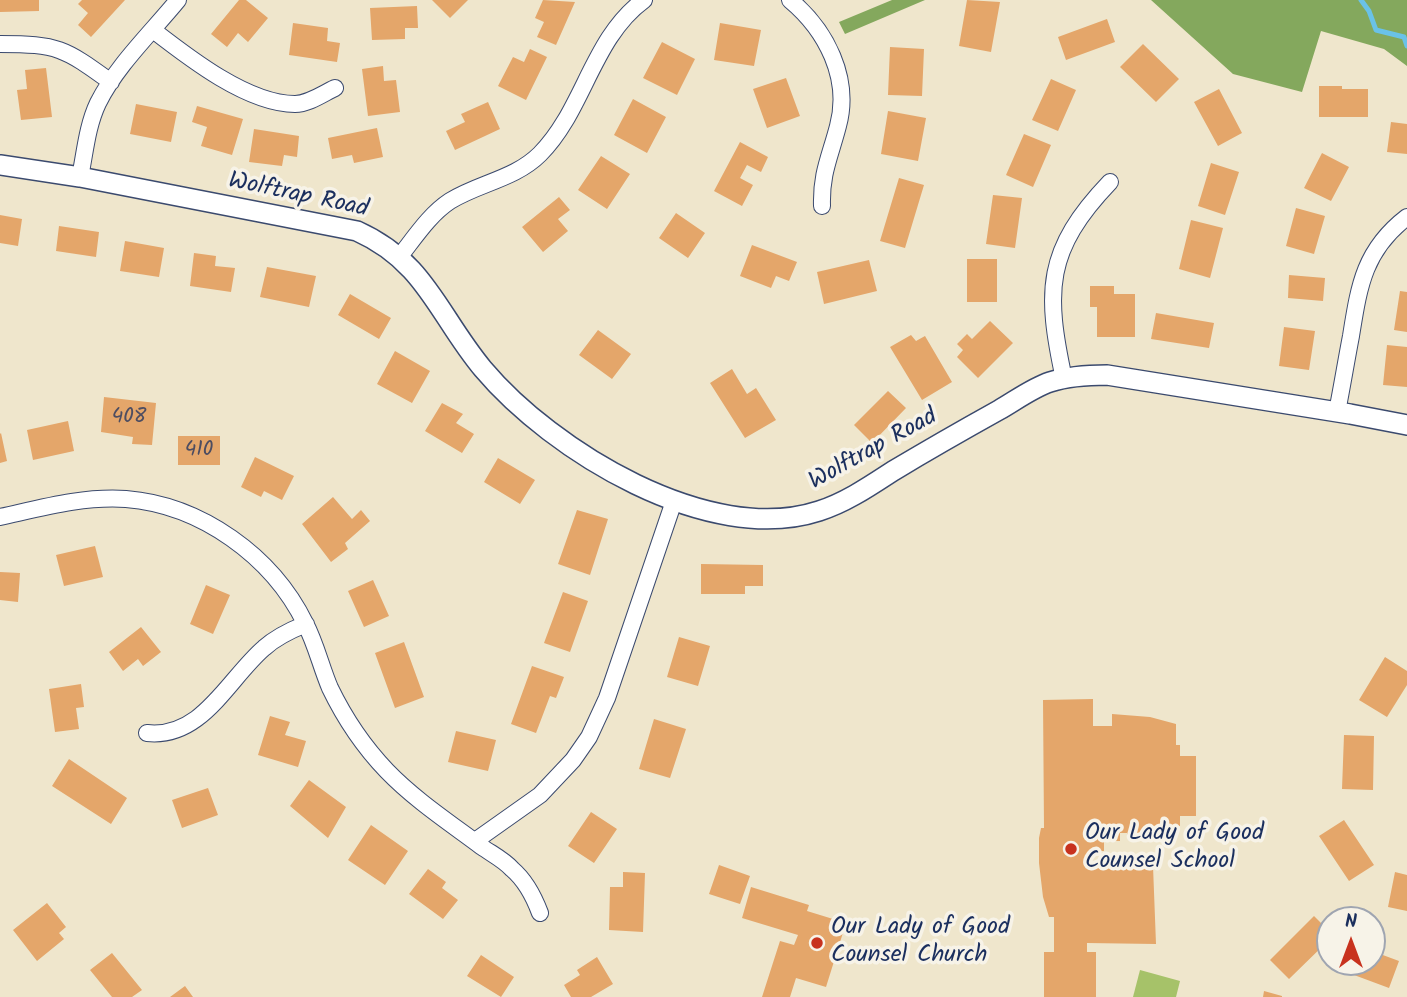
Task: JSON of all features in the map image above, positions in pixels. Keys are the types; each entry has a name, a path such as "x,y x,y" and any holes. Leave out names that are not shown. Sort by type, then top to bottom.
{"street":[{"path":"80,177 89,127 97,104 111,82 178,0"},
{"path":"400,256 433,215 449,202 504,178 538,156 554,138 609,38 620,22 644,0"},
{"path":"790,0 804,12 830,48 840,86 839,125 824,168 822,206"},
{"path":"153,30 211,73 243,90 269,99 295,104 335,88"},
{"path":"0,44 42,44 60,48 76,56 111,82"},
{"name":"Wolftrap Road","path":"0,165 80,177 357,231 376,240 400,256 419,276 484,369 535,419 566,444 645,490 674,501 729,515 760,518 798,517 820,511 869,486 1041,386 1083,375 1107,375 1407,425"},
{"path":"1063,379 1053,328 1054,276 1062,249 1074,224 1110,182"},
{"path":"1338,412 1360,284 1368,263 1381,242 1407,217"},
{"path":"0,517 90,499 124,499 180,511 238,542 265,566 289,595 306,624 330,688 347,719 376,759 414,796 512,869 527,887 540,913"},
{"path":"475,841 540,795 573,760 589,737 607,698 674,501"},
{"path":"147,733 171,732 201,717 267,645 306,624"}],"green space":[{"path":"892,0 925,0 845,34 839,22"},
{"path":"1151,0 1407,0 1407,66 1384,49 1321,31 1302,92 1233,74"},
{"path":"1140,970 1180,981 1176,997 1133,997"}],"building":[{"path":"0,0 39,0 39,11 0,12"},
{"path":"82,0 125,0 91,37 78,25 88,13 78,4"},
{"path":"239,0 246,0 268,18 248,42 238,33 227,47 211,34"},
{"path":"432,0 468,0 450,18"},
{"path":"543,0 575,2 556,45 537,37 544,22 535,18"},
{"path":"967,0 1000,2 991,52 959,46"},
{"path":"417,6 418,28 405,28 405,39 372,40 370,8"},
{"path":"1107,19 1115,42 1066,60 1058,37"},
{"path":"293,23 328,28 327,41 340,43 337,62 289,55"},
{"path":"720,23 761,30 754,66 714,60"},
{"path":"662,42 695,59 677,95 643,78"},
{"path":"1143,44 1179,79 1156,102 1120,67"},
{"path":"890,47 924,49 922,96 888,95"},
{"path":"530,49 547,57 526,100 498,86 513,57 524,62"},
{"path":"383,66 384,81 396,80 400,112 368,116 362,69"},
{"path":"46,68 52,117 21,120 17,90 27,89 25,70"},
{"path":"786,78 800,116 767,128 753,89"},
{"path":"1051,79 1076,90 1058,131 1032,120"},
{"path":"1319,86 1368,89 1368,117 1319,117"},
{"path":"1219,89 1242,133 1218,146 1194,102"},
{"path":"633,99 666,117 647,153 614,135"},
{"path":"488,102 500,129 455,150 446,131 465,122 461,114"},
{"path":"136,104 177,112 171,142 130,134"},
{"path":"197,106 243,119 232,155 201,146 207,127 192,122"},
{"path":"888,111 926,118 918,161 881,154"},
{"path":"1391,122 1407,124 1407,154 1387,152"},
{"path":"377,128 383,157 354,163 352,155 332,159 328,138"},
{"path":"254,129 299,136 297,157 284,155 282,166 249,162"},
{"path":"1024,134 1051,145 1033,187 1006,175"},
{"path":"740,142 768,157 761,172 747,165 740,178 753,185 742,206 714,191"},
{"path":"1322,153 1349,167 1331,201 1304,188"},
{"path":"601,156 630,174 607,209 578,190"},
{"path":"1211,163 1239,172 1225,215 1198,206"},
{"path":"899,178 924,185 905,248 880,241"},
{"path":"993,195 1022,198 1015,248 986,244"},
{"path":"559,197 570,210 558,219 568,231 543,252 522,227"},
{"path":"1296,208 1325,216 1314,254 1286,246"},
{"path":"676,213 705,233 688,258 659,238"},
{"path":"0,215 22,219 18,246 0,243"},
{"path":"1191,220 1223,228 1210,278 1179,269"},
{"path":"59,226 99,232 96,257 56,251"},
{"path":"125,241 164,248 159,277 120,271"},
{"path":"752,245 797,262 789,281 776,276 771,288 740,276"},
{"path":"194,253 216,256 215,266 235,268 231,292 190,286"},
{"path":"967,259 997,259 997,302 967,302"},
{"path":"869,260 877,291 824,304 817,272"},
{"path":"267,267 316,276 309,307 260,297"},
{"path":"1289,275 1325,278 1323,301 1288,298"},
{"path":"1090,286 1114,286 1114,294 1135,294 1135,337 1097,337 1097,307 1090,307"},
{"path":"1400,291 1407,292 1407,332 1394,330"},
{"path":"350,294 391,318 379,339 338,315"},
{"path":"1156,313 1214,323 1209,348 1151,339"},
{"path":"990,321 1013,343 978,378 957,357 963,350 957,344 967,334 972,339"},
{"path":"1284,327 1315,331 1309,370 1279,366"},
{"path":"598,330 631,354 612,379 579,355"},
{"path":"911,335 916,341 925,336 952,382 922,400 890,347"},
{"path":"1387,345 1407,347 1407,387 1383,385"},
{"path":"395,351 430,371 412,403 377,384"},
{"path":"732,369 747,394 756,388 776,420 745,438 710,383"},
{"path":"888,391 906,408 872,443 854,425"},
{"path":"104,397 156,403 152,445 132,444 133,437 101,432"},
{"path":"442,403 463,414 456,423 474,434 462,453 425,431"},
{"path":"68,421 74,451 33,460 27,430"},
{"path":"0,434 7,461 0,463"},
{"path":"178,436 220,436 220,465 178,465"},
{"path":"255,457 294,476 282,500 264,491 261,497 241,487"},
{"path":"498,458 535,480 520,504 484,482"},
{"path":"333,497 352,519 361,510 370,521 345,543 348,549 331,562 302,524"},
{"path":"577,510 608,519 590,575 558,564"},
{"path":"95,546 103,577 64,586 56,555"},
{"path":"701,564 763,565 763,586 745,586 745,594 701,594"},
{"path":"0,572 20,573 18,602 0,600"},
{"path":"373,580 389,616 364,627 348,591"},
{"path":"206,585 230,595 213,634 190,624"},
{"path":"563,592 588,601 570,652 544,643"},
{"path":"141,627 161,652 143,666 138,659 123,671 109,652"},
{"path":"679,637 710,646 698,686 667,677"},
{"path":"404,642 424,697 395,708 375,653"},
{"path":"1385,657 1407,671 1407,685 1387,717 1359,700"},
{"path":"532,666 564,677 556,698 550,696 536,733 511,724"},
{"path":"81,684 84,707 76,708 79,729 55,732 49,689"},
{"name":"Our Lady of Good Counsel School","path":"1093,699 1093,726 1112,726 1112,714 1150,717 1176,724 1176,745 1180,745 1180,756 1196,756 1196,816 1180,816 1180,826 1171,826 1171,835 1127,836 1127,833 1120,833 1120,841 1104,841 1104,851 1092,851 1092,859 1085,859 1085,863 1134,863 1134,866 1153,866 1156,944 1087,943 1087,952 1096,952 1096,997 1044,997 1044,952 1054,952 1054,917 1049,917 1043,897 1039,863 1039,838 1041,828 1044,828 1043,700"},
{"path":"270,716 290,722 285,735 306,741 298,767 258,755"},
{"path":"654,719 686,729 670,778 639,769"},
{"path":"456,731 496,740 488,771 448,762"},
{"path":"1344,735 1374,736 1373,790 1342,789"},
{"path":"69,759 127,798 111,824 52,786"},
{"path":"309,780 346,807 328,838 290,806"},
{"path":"208,788 218,815 182,828 172,800"},
{"path":"591,812 617,829 594,863 568,846"},
{"path":"1344,820 1374,865 1349,881 1319,836"},
{"path":"371,825 408,851 385,885 348,860"},
{"path":"719,865 750,876 740,904 709,894"},
{"path":"428,869 446,882 442,888 458,900 443,919 409,894"},
{"path":"623,872 645,873 643,932 609,930 610,887 623,887"},
{"path":"1395,872 1407,875 1407,911 1388,907"},
{"name":"Our Lady of Good Counsel Church","path":"751,887 809,905 807,911 846,923 826,987 796,978 790,997 762,997 780,941 794,945 798,935 742,918"},
{"path":"47,903 66,927 59,933 64,939 37,961 13,930"},
{"path":"1314,916 1316,918 1316,953 1289,979 1270,960"},
{"path":"112,953 142,990 132,997 112,997 90,970"},
{"path":"481,955 514,977 501,997 467,976"},
{"path":"1386,956 1399,961 1389,988 1357,976 1386,976"},
{"path":"597,957 613,984 591,997 571,997 564,985 580,975 577,970"},
{"path":"185,986 193,997 170,997"},
{"path":"1264,991 1282,996 1282,997 1263,997"}],"waterway":[{"path":"1361,0 1369,11 1376,30 1404,37 1407,46"}],"place":[{"name":"Our Lady of Good Counsel School","path":"1071,849"},
{"name":"Our Lady of Good Counsel Church","path":"817,943"}]}
